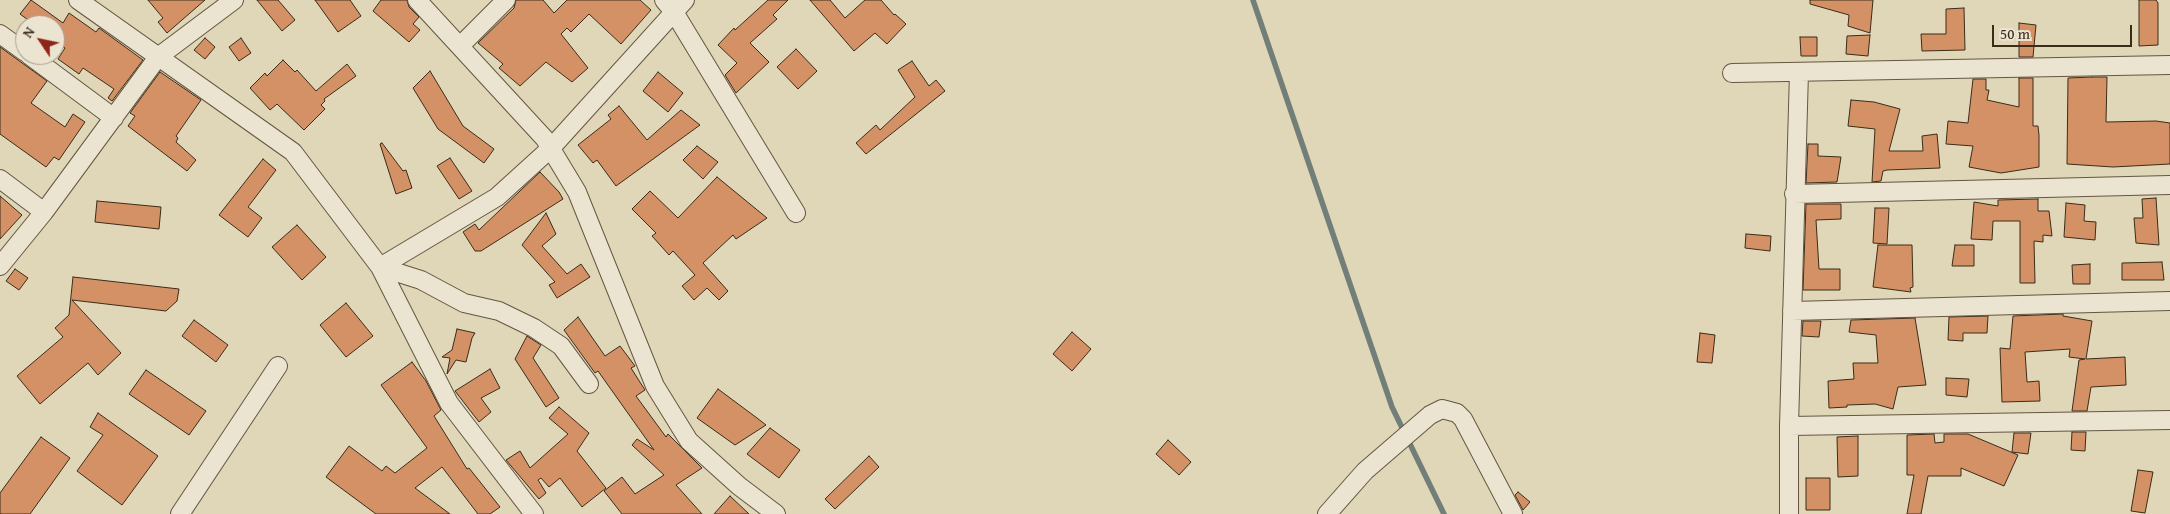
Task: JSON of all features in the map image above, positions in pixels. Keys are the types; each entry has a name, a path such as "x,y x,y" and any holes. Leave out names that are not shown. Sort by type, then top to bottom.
{"street":[{"path":"78,0 292,152 380,267 449,403 534,514"},
{"path":"0,266 44,212 158,57 234,0"},
{"path":"417,0 546,139 577,192 655,386 684,434 689,441 738,486 776,514"},
{"path":"460,46 506,0"},
{"path":"380,267 497,197 551,148 674,4 796,214"},
{"path":"0,34 15,45"},
{"path":"42,65 114,118"},
{"path":"1732,73 2170,65"},
{"path":"1789,514 1794,194 1799,72"},
{"path":"0,179 44,212"},
{"path":"1794,194 2170,185"},
{"path":"380,267 421,280 464,303 499,312 534,328 561,346 589,384"},
{"path":"1792,311 2170,301"},
{"path":"180,514 278,366"},
{"path":"1328,514 1365,471 1430,415 1442,409 1457,413 1464,419 1513,514"},
{"path":"1789,426 2170,420"}],"building":[{"path":"31,0 52,15 21,15 20,14"},
{"path":"148,0 205,0 167,33 158,22 163,18"},
{"path":"257,0 278,0 295,20 282,31"},
{"path":"315,0 350,0 361,16 338,32"},
{"path":"381,0 407,0 409,7 419,17 413,24 420,30 409,42 373,11"},
{"path":"516,0 543,0 554,13 567,0 640,0 651,10 621,44 589,14 571,32 567,28 561,34 588,68 572,82 546,62 520,86 499,68 503,64 478,43 514,8"},
{"path":"768,0 788,0 773,15 777,19 750,43 769,62 736,93 725,75 737,63 718,45 734,28 735,30"},
{"path":"810,0 830,0 845,18 865,0 881,0 894,15 906,24 887,44 875,33 854,51"},
{"path":"1810,0 1873,0 1870,33 1848,26 1849,15 1810,4"},
{"path":"2139,0 2156,0 2158,3 2158,45 2139,46"},
{"path":"1964,8 1965,50 1922,51 1921,34 1946,34 1946,9"},
{"path":"69,13 96,32 99,28 143,60 112,101 108,98 114,89 83,68 79,74 65,64 65,20"},
{"path":"2019,23 2036,25 2033,57 2019,57"},
{"path":"1870,35 1868,56 1846,54 1847,36"},
{"path":"1800,37 1817,37 1817,56 1801,56"},
{"path":"205,38 215,47 205,59 194,50"},
{"path":"241,38 251,53 239,61 229,47"},
{"path":"0,47 15,58 15,65 25,65 47,81 31,103 65,127 73,114 85,122 59,160 54,157 46,167 0,134"},
{"path":"796,49 817,71 798,89 777,67"},
{"path":"283,60 295,72 297,70 316,91 347,64 356,76 324,99 325,101 321,105 325,109 304,130 277,104 270,110 250,88 265,73 267,76"},
{"path":"912,61 929,86 936,80 945,91 866,154 856,143 876,125 880,130 915,97 898,70"},
{"path":"430,71 463,126 494,149 484,163 438,129 413,88"},
{"path":"160,72 201,100 176,136 178,138 176,142 196,160 187,171 128,126 135,116 130,113"},
{"path":"658,72 683,93 668,112 643,91"},
{"path":"2107,77 2106,122 2156,121 2170,123 2170,164 2113,167 2067,164 2068,78"},
{"path":"2019,78 2033,78 2033,126 2038,126 2039,167 2001,173 1969,167 1973,146 1946,144 1948,121 1968,123 1973,79 1986,79 1986,90 1989,90 1987,100 2019,107"},
{"path":"1851,100 1874,102 1900,109 1889,151 1923,151 1922,136 1937,134 1940,168 1887,170 1883,171 1881,181 1872,182 1875,129 1848,126"},
{"path":"619,106 647,140 681,110 700,125 616,186 597,160 593,163 578,145 611,119 608,115"},
{"path":"382,143 403,171 406,170 412,188 396,194 380,144"},
{"path":"1808,144 1818,144 1818,156 1841,157 1837,182 1806,183"},
{"path":"697,146 718,162 703,179 683,160"},
{"path":"450,158 472,191 459,199 437,166"},
{"path":"263,159 276,170 248,207 262,218 248,237 219,215"},
{"path":"540,172 563,199 481,251 475,251 463,232 475,224 479,230"},
{"path":"717,177 767,218 736,239 733,235 703,263 728,291 719,300 707,288 694,300 682,286 695,275 673,251 669,255 652,236 656,233 632,209 650,191 678,218"},
{"path":"0,196 22,215 0,239"},
{"path":"2156,198 2159,245 2136,243 2134,218 2143,218 2142,199"},
{"path":"2038,199 2038,211 2049,211 2052,236 2043,235 2043,242 2034,241 2035,283 2020,283 2020,221 1993,221 1992,240 1971,239 1974,202 1998,206 1998,200"},
{"path":"97,201 161,207 159,229 95,222"},
{"path":"2066,203 2085,205 2084,221 2096,222 2095,240 2064,237"},
{"path":"1806,204 1841,204 1841,219 1816,220 1819,269 1840,269 1840,290 1803,290"},
{"path":"1875,208 1889,208 1887,244 1873,243"},
{"path":"546,213 556,234 542,246 567,274 581,264 590,277 557,298 549,285 555,282 522,245"},
{"path":"297,225 326,257 302,280 272,247"},
{"path":"1746,234 1771,236 1770,251 1745,248"},
{"path":"1878,245 1912,245 1913,287 1910,288 1911,292 1873,287"},
{"path":"1955,245 1974,245 1974,266 1952,266"},
{"path":"2162,262 2164,280 2122,280 2122,263"},
{"path":"2090,264 2090,284 2073,284 2072,265"},
{"path":"15,269 28,278 19,290 6,281"},
{"path":"73,277 179,289 177,301 166,311 72,300 121,353 98,375 88,363 40,404 17,376 63,337 55,328 69,315"},
{"path":"346,303 373,336 346,357 320,325"},
{"path":"2063,314 2063,316 2092,321 2086,359 2125,357 2126,385 2091,387 2087,411 2072,411 2079,360 2085,359 2069,357 2070,349 2025,352 2027,382 2039,381 2040,401 2002,402 2000,348 2010,349 2013,316"},
{"path":"1988,316 1987,333 1963,333 1963,341 1948,340 1949,317"},
{"path":"578,317 605,356 620,346 635,366 631,368 645,390 636,396 666,437 668,434 702,468 676,485 702,514 622,514 604,491 622,477 635,494 664,475 632,445 637,439 654,450 598,371 595,373 564,330"},
{"path":"1915,318 1926,385 1898,387 1893,409 1875,404 1829,408 1828,381 1854,379 1853,363 1878,363 1876,335 1849,332 1851,320"},
{"path":"194,320 228,345 216,362 182,336"},
{"path":"1803,321 1821,321 1819,337 1802,336"},
{"path":"457,329 475,333 466,362 456,360 447,374 450,358 442,357 452,350"},
{"path":"1072,332 1091,349 1072,371 1053,354"},
{"path":"1700,333 1715,335 1712,363 1697,362"},
{"path":"527,336 541,345 533,358 559,398 546,407 515,359"},
{"path":"412,362 426,381 441,410 434,416 467,469 469,468 500,507 490,514 478,514 442,467 415,488 450,514 376,514 326,477 349,446 382,471 386,466 395,473 427,448 381,385"},
{"path":"490,369 500,388 481,398 491,412 479,422 455,391"},
{"path":"146,370 206,411 189,435 129,394"},
{"path":"1946,378 1969,379 1967,397 1946,395"},
{"path":"718,389 766,425 735,445 697,418"},
{"path":"559,407 589,433 577,451 606,488 582,507 560,478 549,487 541,478 538,480 546,493 539,499 506,460 520,451 530,468 568,434 549,418"},
{"path":"98,413 158,456 122,505 77,471 103,435 90,427"},
{"path":"770,428 800,450 779,478 747,454"},
{"path":"2072,432 2086,432 2085,451 2071,450"},
{"path":"2014,433 2031,433 2028,454 2012,452"},
{"path":"1934,434 1935,443 1944,442 1944,434 1968,434 2018,455 2004,486 1961,468 1961,476 1928,476 1921,514 1907,514 1914,475 1907,475 1907,435"},
{"path":"1858,436 1858,476 1838,477 1837,437"},
{"path":"41,437 70,458 30,514 0,514 0,493"},
{"path":"1168,440 1191,462 1179,475 1156,454"},
{"path":"869,456 879,467 835,509 825,499"},
{"path":"2138,470 2153,472 2145,513 2131,511"},
{"path":"1806,478 1830,478 1830,510 1806,510"},
{"path":"1518,492 1530,502 1523,510 1515,495"},
{"path":"730,496 749,514 714,514"}],"waterway":[{"path":"1253,0 1392,407 1444,514"}]}
